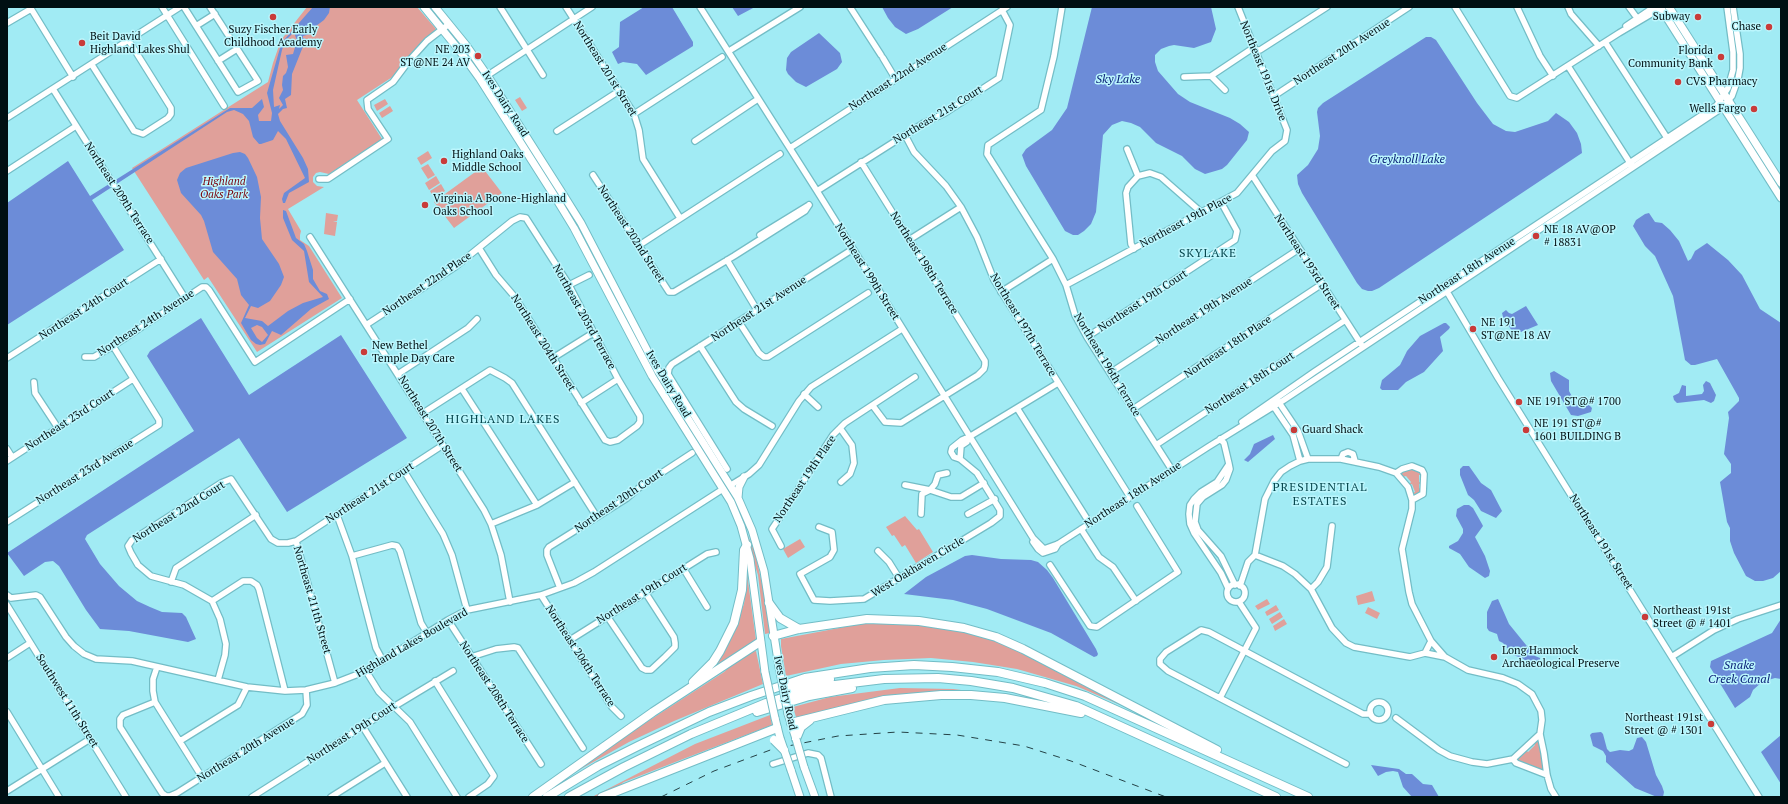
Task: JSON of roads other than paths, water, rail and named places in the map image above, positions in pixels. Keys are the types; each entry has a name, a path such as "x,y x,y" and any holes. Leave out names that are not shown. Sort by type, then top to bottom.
{"highway":[{"path":"684,692 712,662 726,642 732,628 741,600 744,550 747,545"},
{"path":"770,603 780,618 799,629"},
{"path":"773,636 799,629 853,620 889,619 936,623 982,633 1008,642 1037,656 1242,762 1257,774"},
{"path":"533,797 684,692 705,680 760,642"},
{"path":"546,797 598,766 638,746 709,712 751,696 805,678 870,668 914,665 952,666 998,672 1045,683 1105,705 1308,797"},
{"path":"554,797 637,751 681,730 754,700 794,687 843,676 887,670 939,670 991,676 1027,683 1068,695 1096,706 1295,797"},
{"path":"569,797 684,737 766,703 798,693 835,685 884,679 931,678 971,681 1013,688 1076,706 1276,797"},
{"path":"580,797 638,765 699,735 748,715 809,696 864,686 907,682 954,684 1000,690 1042,700 1081,713 1266,797"},
{"path":"791,723 884,700 917,696 971,695 1005,698 1081,713"},
{"path":"797,735 806,723 813,718"},
{"path":"602,797 777,728"},
{"path":"758,736 777,739 784,750"}],"main road":[{"name":"Ives Dairy Road","path":"424,7 480,79 574,228 652,376 723,489 739,520 747,545 760,642 777,728 777,739"},
{"name":"Ives Dairy Road","path":"435,7 450,24 487,75 581,223 658,371 738,498 752,530 761,558 770,603 773,636 788,714 797,735 804,767 815,797"},
{"path":"1660,7 1781,183"},
{"path":"1669,7 1781,198"},
{"path":"738,498 739,487 744,476"},
{"path":"723,489 731,485"},
{"path":"760,642 773,636"},
{"path":"777,728 791,723"},
{"path":"784,750 800,797"}],"street":[{"path":"162,7 224,106"},
{"path":"7,118 92,65 180,7"},
{"path":"184,7 238,92 258,81 210,7"},
{"path":"500,7 542,75"},
{"name":"Northeast 201st Street","path":"566,7 634,114 639,130 643,159 680,218"},
{"path":"480,79 592,7"},
{"name":"Northeast 199th Street","path":"700,7 729,51 758,100 818,191 944,396 966,439 1033,538"},
{"path":"729,51 800,7"},
{"path":"850,7 896,78"},
{"name":"Northeast 196th Terrace","path":"1062,7 1054,56 1041,110 988,145 987,154 1053,259 1066,285 1075,315 1087,337 1172,470"},
{"name":"Northeast 191st Drive","path":"1238,7 1274,96 1287,130 1287,135"},
{"path":"1184,77 1211,76 1250,50 1260,50 1327,7"},
{"name":"Northeast 20th Avenue","path":"1274,96 1409,7"},
{"path":"1455,7 1510,96 1517,98 1640,18 1660,7"},
{"path":"1517,7 1540,56 1553,76"},
{"path":"1568,7 1572,14 1599,46"},
{"path":"1629,7 1640,18"},
{"path":"1724,101 1730,83 1734,60 1727,7"},
{"path":"1724,101 1736,87 1740,63 1733,7"},
{"path":"7,23 31,8 73,77"},
{"name":"Northeast 22nd Avenue","path":"790,148 896,78 1005,9"},
{"name":"Northeast 21st Court","path":"818,191 861,162 999,78 1010,25 1005,9"},
{"path":"196,26 215,14"},
{"path":"319,179 328,179 388,139 368,109 367,100 393,82 419,49 450,24"},
{"path":"92,65 134,132 143,134 168,118 171,114 171,108 129,41"},
{"path":"1605,42 1669,140"},
{"path":"218,61 237,49"},
{"path":"634,114 722,57"},
{"path":"1568,66 1632,165"},
{"path":"1211,76 1225,90"},
{"name":"Northeast 209th Terrace","path":"53,89 162,259 185,298"},
{"path":"557,131 619,91"},
{"path":"694,141 758,100"},
{"name":"Northeast 18th Avenue","path":"1033,538 1044,549 1058,544 1089,522 1274,406 1363,348 1447,292 1724,101"},
{"path":"7,171 76,126"},
{"name":"Northeast 197th Terrace","path":"905,135 918,157 946,186 961,207 977,237 994,280 1130,497"},
{"name":"Northeast 19th Place","path":"1066,285 1237,193 1272,151 1285,141 1287,135"},
{"path":"1127,149 1138,176"},
{"path":"638,246 780,154"},
{"name":"Northeast 198th Terrace","path":"861,162 985,361 984,369 978,375 944,396"},
{"name":"Northeast 18th Avenue","path":"1208,447 1274,399 1359,342 1632,165"},
{"path":"1134,249 1130,237 1126,193 1128,188 1138,176 1150,173 1161,177 1201,212"},
{"name":"Northeast 202nd Street","path":"593,175 669,292 674,292 682,288 727,260"},
{"name":"Northeast 193rd Street","path":"1252,176 1322,284 1344,321 1363,348"},
{"name":"Northeast 19th Court","path":"1087,337 1235,240 1237,231 1221,202"},
{"path":"809,205 805,211 727,260 729,255 809,205"},
{"path":"909,240 961,207"},
{"name":"Northeast 22nd Place","path":"366,325 455,267 512,220 520,217 526,218"},
{"name":"Northeast 203rd Terrace","path":"526,218 569,285 593,333 640,416 637,426 618,440 610,442 605,440"},
{"name":"Northeast 207th Street","path":"310,237 423,413 491,524 501,555 510,602"},
{"name":"Northeast 204th Street","path":"479,248 496,276 514,296 605,440"},
{"name":"Northeast 21st Avenue","path":"727,469 671,379 668,371 672,364 853,249"},
{"name":"Northeast 19th Avenue","path":"1110,373 1298,249"},
{"name":"Northeast 24th Court","path":"7,358 162,259"},
{"path":"1001,292 1053,259"},
{"path":"727,260 757,310"},
{"path":"569,285 588,274"},
{"name":"Northeast 18th Place","path":"1133,409 1322,284"},
{"name":"Northeast 191st Street","path":"1444,286 1498,378 1759,797"},
{"name":"Northeast 24th Avenue","path":"85,357 94,357 199,289 206,287 255,362 350,300"},
{"path":"739,322 759,353 766,357 777,352 868,293"},
{"path":"398,374 468,328 477,319"},
{"name":"Northeast 18th Court","path":"1156,445 1344,321"},
{"path":"731,485 754,470 767,453 792,411 811,387 902,329"},
{"path":"553,358 593,333"},
{"path":"112,346 133,379"},
{"path":"700,346 736,402 744,409 772,426"},
{"path":"423,413 490,370 512,383 597,517"},
{"name":"Northeast 19th Place","path":"781,546 772,529 833,435 845,423 874,406 915,377"},
{"name":"Northeast 23rd Avenue","path":"7,522 159,425 159,420 133,379"},
{"name":"Northeast 23rd Court","path":"7,460 133,379"},
{"path":"581,403 618,379"},
{"path":"34,382 35,393 58,428"},
{"path":"960,459 961,446 967,442 966,439 1058,383"},
{"path":"462,389 537,505"},
{"path":"804,394 818,407"},
{"path":"874,406 885,422 896,424 901,423 944,396"},
{"path":"1300,460 1295,439 1274,406 1274,399 1280,402 1301,436 1308,459"},
{"path":"1017,408 1089,522"},
{"path":"840,428 852,445 854,463 850,474 841,482"},
{"path":"1295,439 1301,436"},
{"name":"West Oakhaven Circle","path":"819,527 832,532 834,550 830,557 800,574 814,600 830,601 864,599 991,523 1000,516 1000,510 995,499 973,468 960,459 954,457 951,452 952,448 966,439"},
{"path":"1220,439 1224,443 1230,469 1226,480 1222,485 1202,497 1197,504 1195,522 1198,530 1223,560 1238,585 1244,589 1244,595 1239,602"},
{"name":"Northeast 21st Court","path":"296,541 443,445"},
{"path":"7,449 12,457"},
{"name":"Northeast 20th Court","path":"547,550 628,498 640,487 692,453"},
{"path":"1228,588 1238,585 1248,562 1255,555 1263,506 1270,488 1282,472 1300,460 1308,459 1341,459 1379,467 1396,473 1408,487 1412,500 1412,509 1402,549 1402,557 1412,604 1432,641 1445,657"},
{"path":"1229,464 1217,482 1201,492 1190,505 1190,524 1228,588 1227,594 1229,599 1234,602 1239,602"},
{"path":"1396,473 1402,468 1412,466 1422,470 1424,474 1423,494 1412,500"},
{"path":"404,471 443,534 452,556 467,610"},
{"path":"921,514 922,494 930,490 935,484 938,475 947,473"},
{"name":"Northeast 211th Street","path":"231,479 271,539 278,543 296,541 335,684"},
{"name":"Northeast 22nd Court","path":"171,582 151,576 138,565 128,546 132,540 140,534 221,483 231,479"},
{"path":"491,524 537,505 575,482"},
{"path":"905,486 930,490 951,497 961,497 984,483"},
{"name":"Highland Lakes Boulevard","path":"8,596 36,595 40,597 66,637 84,654 96,659 132,661 247,687 285,691 306,690 335,684 366,672 448,620 467,610 541,595 594,572 723,489"},
{"path":"968,514 995,499"},
{"path":"1050,565 1090,626 1097,627 1136,601 1178,572 1137,506"},
{"path":"218,680 225,655 226,644 220,620 212,602 184,585 171,582 176,568 256,515"},
{"path":"337,515 352,556 376,648 383,661"},
{"path":"1311,589 1318,582 1327,567 1332,526"},
{"path":"1081,529 1099,557 1113,567 1136,601"},
{"path":"352,556 392,545 397,546 400,551 421,623 427,633"},
{"name":"Northeast 206th Terrace","path":"547,550 547,554 560,588"},
{"path":"878,551 889,562 899,578"},
{"name":"Northeast 19th Court","path":"570,640 683,568 707,554 716,552"},
{"path":"1255,555 1283,566 1295,574 1311,589 1332,628 1346,643 1354,647 1398,656 1410,657 1425,653 1445,657 1468,670 1503,678 1526,688 1538,702 1541,711 1542,720 1540,734 1547,775 1551,789 1556,797"},
{"path":"1215,564 1223,560"},
{"path":"683,568 708,607"},
{"path":"212,602 243,581 251,581 260,589 285,691"},
{"path":"607,616 642,668 651,670 675,647 675,643 674,638 645,592"},
{"name":"Northeast 206th Terrace","path":"541,595 612,707 621,716"},
{"path":"1220,698 1256,628 1239,602"},
{"name":"Southwest 11th Street","path":"7,605 9,613 30,643 126,797"},
{"path":"1672,656 1714,630 1738,619 1781,605"},
{"name":"Northeast 208th Terrace","path":"448,620 540,764"},
{"path":"1346,764 1163,668 1160,664 1160,659 1166,652 1201,630 1209,632 1363,714 1370,714"},
{"path":"1425,653 1432,641"},
{"path":"7,658 30,643"},
{"path":"472,657 496,649 518,648 583,748"},
{"path":"157,667 153,679 155,702 202,777"},
{"name":"Northeast 19th Court","path":"252,797 453,671"},
{"path":"366,672 379,692 410,722 457,797"},
{"path":"435,681 494,776 488,784 469,797"},
{"path":"180,741 238,705 247,687"},
{"name":"Northeast 20th Avenue","path":"166,796 177,793 302,714 307,705 306,690"},
{"path":"155,702 124,715 120,718 120,727 162,793 166,796"},
{"path":"7,712 59,797"},
{"path":"1396,718 1439,750 1455,758 1487,764 1513,759 1540,734"},
{"path":"362,727 407,797"},
{"path":"7,791 90,739"},
{"path":"773,764 802,755 812,753 818,755 821,758 831,797"},
{"path":"1513,759 1516,763 1547,775"},
{"path":"331,797 385,763"}],"water":[{"path":"313,7 330,7 329,13 324,20 312,29 310,34 303,36 303,38 306,39 292,74 291,95 285,99 287,108 283,109 278,114 280,121 303,158 308,169 309,182 289,193 285,203 283,203 282,199 284,193 305,178 286,139 278,131 273,140 259,144 253,137 249,121 243,114 234,110 227,112 92,200 124,250 7,325 7,203 68,161 90,196 230,108 252,108 262,99 264,107 258,115 259,121 271,121 272,113 267,93 280,48 284,40","holes":["294,32 297,41 293,54 286,55 288,67 283,76 283,90 279,98 283,105 279,109 280,105 274,107 273,90 282,50 285,41"]},
{"path":"644,7 672,7 693,42 693,46 646,75 637,64 623,62 618,64 612,52 619,47 620,22"},
{"path":"732,7 755,7 738,16"},
{"path":"882,7 953,7 918,29 906,34 895,27"},
{"name":"Sky Lake","path":"1092,7 1211,7 1216,29 1211,42 1194,48 1174,45 1169,46 1161,49 1155,55 1155,62 1158,71 1178,94 1190,102 1230,118 1249,132 1247,140 1227,165 1222,169 1205,174 1195,169 1182,156 1156,143 1140,127 1122,121 1112,125 1103,135 1096,212 1091,224 1084,231 1078,235 1073,235 1065,231 1026,166 1022,155 1026,149 1052,130 1067,108"},
{"path":"819,33 840,53 842,62 837,69 806,87 796,82 788,74 786,70 787,58 791,52"},
{"name":"Greyknoll Lake","path":"1426,37 1431,37 1436,40 1477,103 1493,124 1506,131 1515,132 1548,121 1556,113 1569,122 1577,133 1581,144 1582,153 1379,288 1368,291 1362,289 1357,283 1302,193 1298,184 1297,175 1308,165 1318,149 1320,136 1317,112 1318,108 1323,103"},
{"path":"240,152 245,154 257,177 261,197 260,218 262,239 279,264 284,277 281,285 270,301 258,308 251,306 245,318 262,321 268,326 288,311 303,303 323,297 309,282 304,251 292,240 283,218 283,210 286,211 296,238 304,244 313,270 313,279 320,291 327,294 329,299 311,309 281,335 272,331 265,344 260,345 251,340 241,323 249,305 241,295 237,279 213,252 201,215 181,193 177,180 180,173 186,168","holes":["257,325 262,327 268,335 262,342 257,338 251,328"]},
{"path":"1649,213 1655,222 1662,223 1679,241 1688,261 1691,259 1695,251 1707,243 1728,260 1742,275 1760,309 1781,323 1781,571 1773,578 1763,581 1755,581 1746,576 1734,553 1730,541 1730,528 1727,522 1720,482 1731,473 1731,464 1724,454 1729,418 1728,412 1739,401 1739,398 1717,359 1695,365 1691,365 1685,360 1673,296 1655,256 1645,246 1633,226 1636,220"},
{"path":"1526,306 1538,325 1521,332 1512,331 1502,313 1506,310 1512,314"},
{"path":"201,318 249,395 341,335 407,438 287,512 239,438 87,535 85,539 100,564 119,586 137,601 150,607 162,612 182,613 186,617 196,639 188,642 129,631 100,629 86,610 59,566 53,561 45,562 24,576 7,553 194,431 147,356 150,351"},
{"path":"1444,323 1450,327 1440,337 1443,351 1424,372 1406,382 1398,390 1382,390 1380,388 1382,380 1400,365 1407,351 1420,336"},
{"path":"1554,371 1569,380 1569,391 1576,404 1580,407 1589,405 1592,408 1591,412 1578,416 1571,415 1551,381 1550,373"},
{"path":"1706,381 1710,383 1716,395 1714,401 1711,403 1704,400 1677,403 1674,400 1673,396 1679,393 1682,385 1686,386 1686,396 1702,394 1704,391 1703,385"},
{"path":"1273,435 1275,439 1248,462 1244,460 1250,454 1254,444"},
{"path":"1463,466 1469,466 1481,483 1491,490 1502,511 1496,518 1481,511 1474,500 1468,495 1460,475 1460,469"},
{"path":"1464,505 1469,505 1473,508 1483,526 1475,537 1485,556 1490,571 1489,576 1485,578 1469,567 1460,554 1449,548 1449,546 1458,541 1463,533 1463,529 1456,516 1457,509"},
{"path":"972,555 1001,559 1031,560 1038,562 1053,578 1096,649 1098,654 1097,656 1094,657 1051,633 987,609 953,600 904,594 926,577 965,556"},
{"path":"1498,599 1509,624 1535,656 1540,658 1540,660 1533,666 1522,658 1513,655 1503,643 1499,641 1497,634 1489,631 1487,628 1487,612 1492,601"},
{"name":"Snake Creek Canal","path":"1781,619 1781,679 1775,678 1762,682 1753,690 1750,697 1735,708 1710,667 1711,661 1772,633"},
{"path":"1601,732 1603,734 1607,749 1610,752 1620,750 1629,751 1633,749 1637,738 1642,737 1646,742 1656,775 1662,786 1664,792 1663,797 1657,797 1635,788 1606,762 1606,756 1603,751 1593,746 1590,735 1592,733"},
{"path":"1781,735 1781,784 1761,752"},
{"path":"1371,765 1399,769 1406,774 1412,774 1423,784 1432,785 1439,797 1412,797 1403,787 1398,772 1386,772 1378,776"}],"railway":[{"path":"661,797 714,771 773,749 838,736 898,732 957,735 1024,746 1071,761 1166,797"}],"place":[{"name":"Suzy Fischer Early Childhood Academy","path":"273,17"},
{"name":"Subway","path":"1698,17"},
{"name":"Chase","path":"1769,27"},
{"name":"Beit David Highland Lakes Shul","path":"82,43"},
{"name":"NE 203 ST@NE 24 AV","path":"478,56"},
{"name":"Florida Community Bank","path":"1721,57"},
{"name":"CVS Pharmacy","path":"1678,82"},
{"name":"Wells Fargo","path":"1754,109"},
{"name":"Highland Oaks Middle School","path":"444,161"},
{"name":"Virginia A Boone-Highland Oaks School","path":"425,205"},
{"name":"NE 18 AV@OP # 18831","path":"1536,236"},
{"name":"NE 191 ST@NE 18 AV","path":"1473,329"},
{"name":"New Bethel Temple Day Care","path":"364,352"},
{"name":"NE 191 ST@# 1700","path":"1519,402"},
{"name":"Guard Shack","path":"1294,430"},
{"name":"NE 191 ST@# 1601 BUILDING B","path":"1526,430"},
{"name":"Northeast 191st Street @ # 1401","path":"1645,617"},
{"name":"Long Hammock Archaeological Preserve","path":"1494,657"},
{"name":"Northeast 191st Street @ # 1301","path":"1711,724"}],"district":[{"name":"SKYLAKE","path":"1208,254"},
{"name":"HIGHLAND LAKES","path":"503,420"},
{"name":"PRESIDENTIAL ESTATES","path":"1320,495"}],"park label":[{"name":"Highland Oaks Park","path":"224,188"}]}
